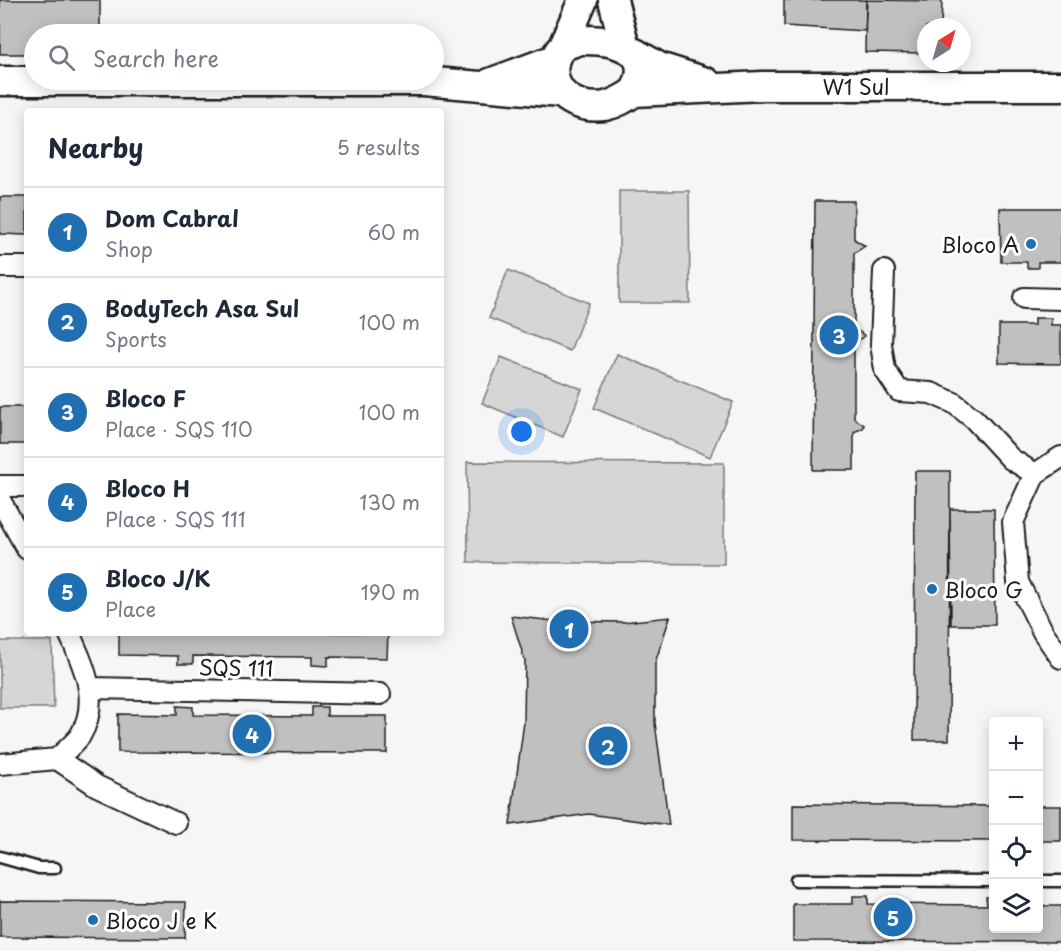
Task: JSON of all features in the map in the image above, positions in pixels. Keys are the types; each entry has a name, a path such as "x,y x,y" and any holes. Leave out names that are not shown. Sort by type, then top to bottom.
{"street":[{"path":"583,0 559,53 555,82 560,93 573,103 588,106 606,106 634,92 641,74 641,64 630,50 613,0"},
{"path":"485,85 559,53 580,40 596,40 630,50"},
{"name":"W1 Sul","path":"630,50 659,67 722,87"},
{"path":"0,81 24,81"},
{"path":"444,82 560,93"},
{"name":"W1 Sul","path":"634,92 722,87 1061,86"},
{"path":"0,267 24,267"},
{"path":"884,271 882,353 885,370 899,390 931,393 954,403 1011,459 1035,474"},
{"path":"1024,298 1061,299"},
{"path":"1061,457 1035,474 1013,522 1018,582 1052,632 1061,658"},
{"path":"0,486 24,486"},
{"path":"0,500 24,544"},
{"path":"57,759 80,736 88,716 91,688 70,636"},
{"name":"SQS 111","path":"91,688 380,694"},
{"path":"0,764 57,759 97,786 176,823"}],"lane":[{"path":"0,856 39,868 55,868"},
{"path":"796,880 989,881"},
{"path":"1043,881 1061,881"}],"shaded area":[{"path":"619,191 689,191 690,303 619,303"},
{"path":"508,270 589,303 570,351 489,318"},
{"path":"617,354 733,402 710,457 594,408"},
{"path":"501,357 582,389 563,437 482,403"},
{"path":"467,462 724,463 724,564 468,562"},
{"path":"0,641 52,641 54,708 0,708"}],"building":[{"path":"0,0 100,0 100,24 24,24 24,54 0,54"},
{"path":"784,0 867,0 865,31 784,26"},
{"path":"866,0 942,1 941,18 917,18 917,53 865,52"},
{"path":"0,197 24,197 24,235 0,234"},
{"path":"815,201 854,201 854,239 865,246 854,253 854,328 865,336 854,343 854,418 864,425 863,428 854,432 854,470 813,470"},
{"name":"Bloco A","path":"1000,208 1061,208 1061,262 1038,262 1038,268 1027,268 1027,262 1001,262"},
{"path":"1034,318 1051,318 1051,325 1061,325 1061,364 999,363 999,325 1034,325"},
{"path":"0,407 24,407 24,444 0,444"},
{"name":"Bloco G","path":"915,471 950,471 949,740 914,740"},
{"path":"950,509 994,509 995,625 951,625"},
{"path":"511,616 554,621 623,622 670,617 655,663 655,723 669,825 589,814 510,825 524,722 525,661"},
{"path":"119,636 388,636 387,658 328,657 328,666 312,665 312,657 193,656 193,664 178,664 178,656 119,655"},
{"path":"177,706 193,707 193,715 312,716 312,707 327,707 327,716 387,716 387,753 118,752 118,714 177,715"},
{"path":"793,804 989,806 989,841 793,840"},
{"path":"1043,806 1061,806 1061,841 1043,841"},
{"path":"853,896 868,896 868,904 987,905 986,897 989,897 989,933 1043,933 1043,906 1061,906 1061,942 793,941 793,904 853,904"},
{"name":"Bloco J e K","path":"0,901 186,902 185,938 0,937"}],"place":[{"name":"Bloco A","path":"1031,244"},
{"name":"Bloco F","path":"839,335"},
{"name":"Bloco G","path":"932,589"},
{"name":"Dom Cabral","path":"569,629"},
{"name":"Bloco H","path":"252,734"},
{"name":"BodyTech Asa Sul","path":"608,746"},
{"name":"Bloco J/K","path":"893,917"},
{"name":"Bloco J e K","path":"93,920"}]}
